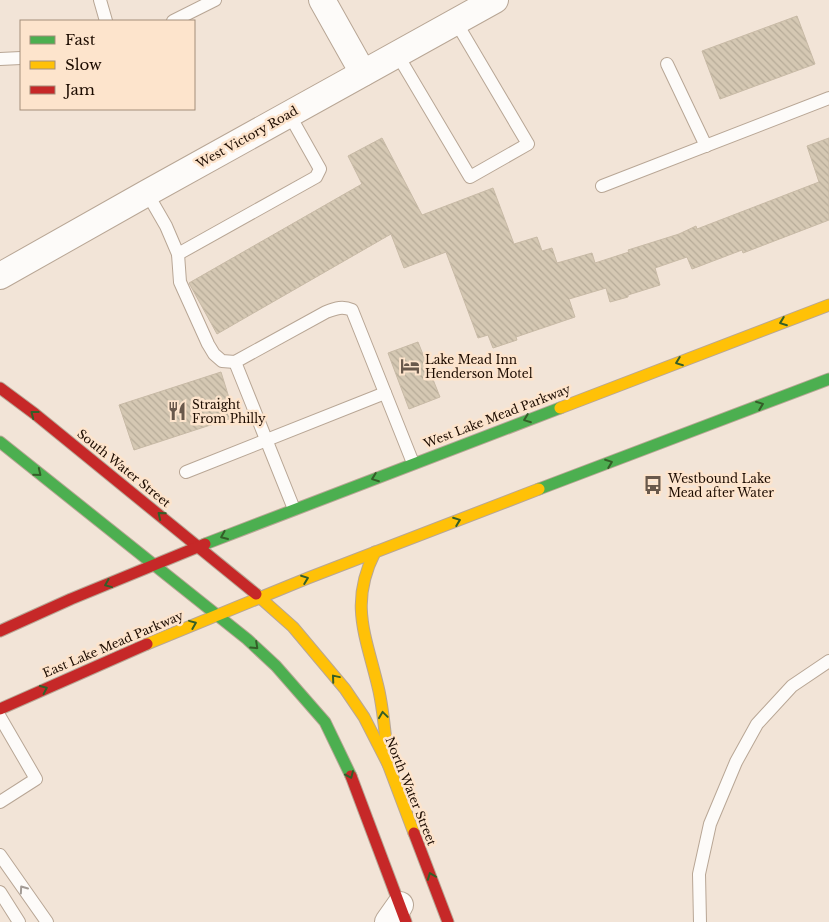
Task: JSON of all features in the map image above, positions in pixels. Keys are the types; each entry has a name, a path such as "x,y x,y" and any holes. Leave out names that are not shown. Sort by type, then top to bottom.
{"main road":[{"name":"West Lake Mead Parkway","path":"153,565 413,463 829,305"},
{"path":"260,597 829,379"},
{"name":"South Water Street","path":"0,388 35,414 229,573"},
{"path":"0,442 247,639 276,666 325,722 351,774 398,916"},
{"path":"375,552 364,578 362,617 368,651 384,715 388,764"},
{"path":"0,631 153,565"},
{"name":"North Water Street","path":"229,573 260,597 293,627 345,689 364,717 388,764 448,922"},
{"name":"East Lake Mead Parkway","path":"0,709 88,669 260,597"}],"street":[{"path":"322,0 363,73"},
{"name":"West Victory Road","path":"0,276 495,0"}],"lane":[{"path":"100,0 106,20"},
{"path":"175,20 214,0"},
{"path":"397,54 470,177 528,144 456,22"},
{"path":"0,59 20,58"},
{"path":"667,64 706,146"},
{"path":"602,186 829,98"},
{"path":"178,254 316,177 320,169 289,114"},
{"path":"147,193 166,226 178,254 180,282 214,354 222,361 234,362 326,312 346,307 352,310 413,463"},
{"path":"234,362 294,509"},
{"path":"186,472 385,393"},
{"path":"700,922 699,874 706,841 710,824 736,762 757,724 792,686 829,661"},
{"path":"0,717 36,779 0,802"},
{"path":"0,855 47,922"},
{"path":"0,892 19,922"}],"building":[{"path":"797,16 815,64 720,99 702,51"},
{"path":"382,138 422,215 493,188 514,244 537,237 542,251 552,248 557,263 592,253 595,263 629,252 628,250 679,234 696,226 697,229 819,182 807,146 829,138 829,220 743,253 742,250 692,269 687,257 655,268 660,285 628,295 628,297 610,302 606,288 569,299 575,317 516,337 517,340 493,348 488,335 478,338 446,252 404,268 391,234 217,334 189,283 362,184 348,156"},
{"name":"Lake Mead Inn Henderson Motel","path":"418,342 440,397 409,409 388,353"},
{"name":"Straight From Philly","path":"221,372 235,417 134,450 119,405"}],"traffic: fast":[{"path":"539,489 829,379"},
{"path":"205,544 560,408"},
{"path":"0,442 247,639 276,666 325,722 351,776"}],"traffic: slow":[{"path":"560,408 829,305"},
{"path":"147,644 308,578 539,489"},
{"path":"375,552 367,571 361,605 365,638 381,700 388,764"},
{"path":"256,594 293,627 345,689 364,717 388,764 414,833"}],"traffic: jam":[{"path":"0,388 35,414 256,594"},
{"path":"0,631 71,599 205,544"},
{"path":"0,709 147,644"},
{"path":"351,776 406,922"},
{"path":"414,833 448,922"}],"place":[{"name":"Lake Mead Inn Henderson Motel","path":"410,366"},
{"name":"Straight From Philly","path":"177,411"},
{"name":"Westbound Lake Mead after Water","path":"653,485"}]}
